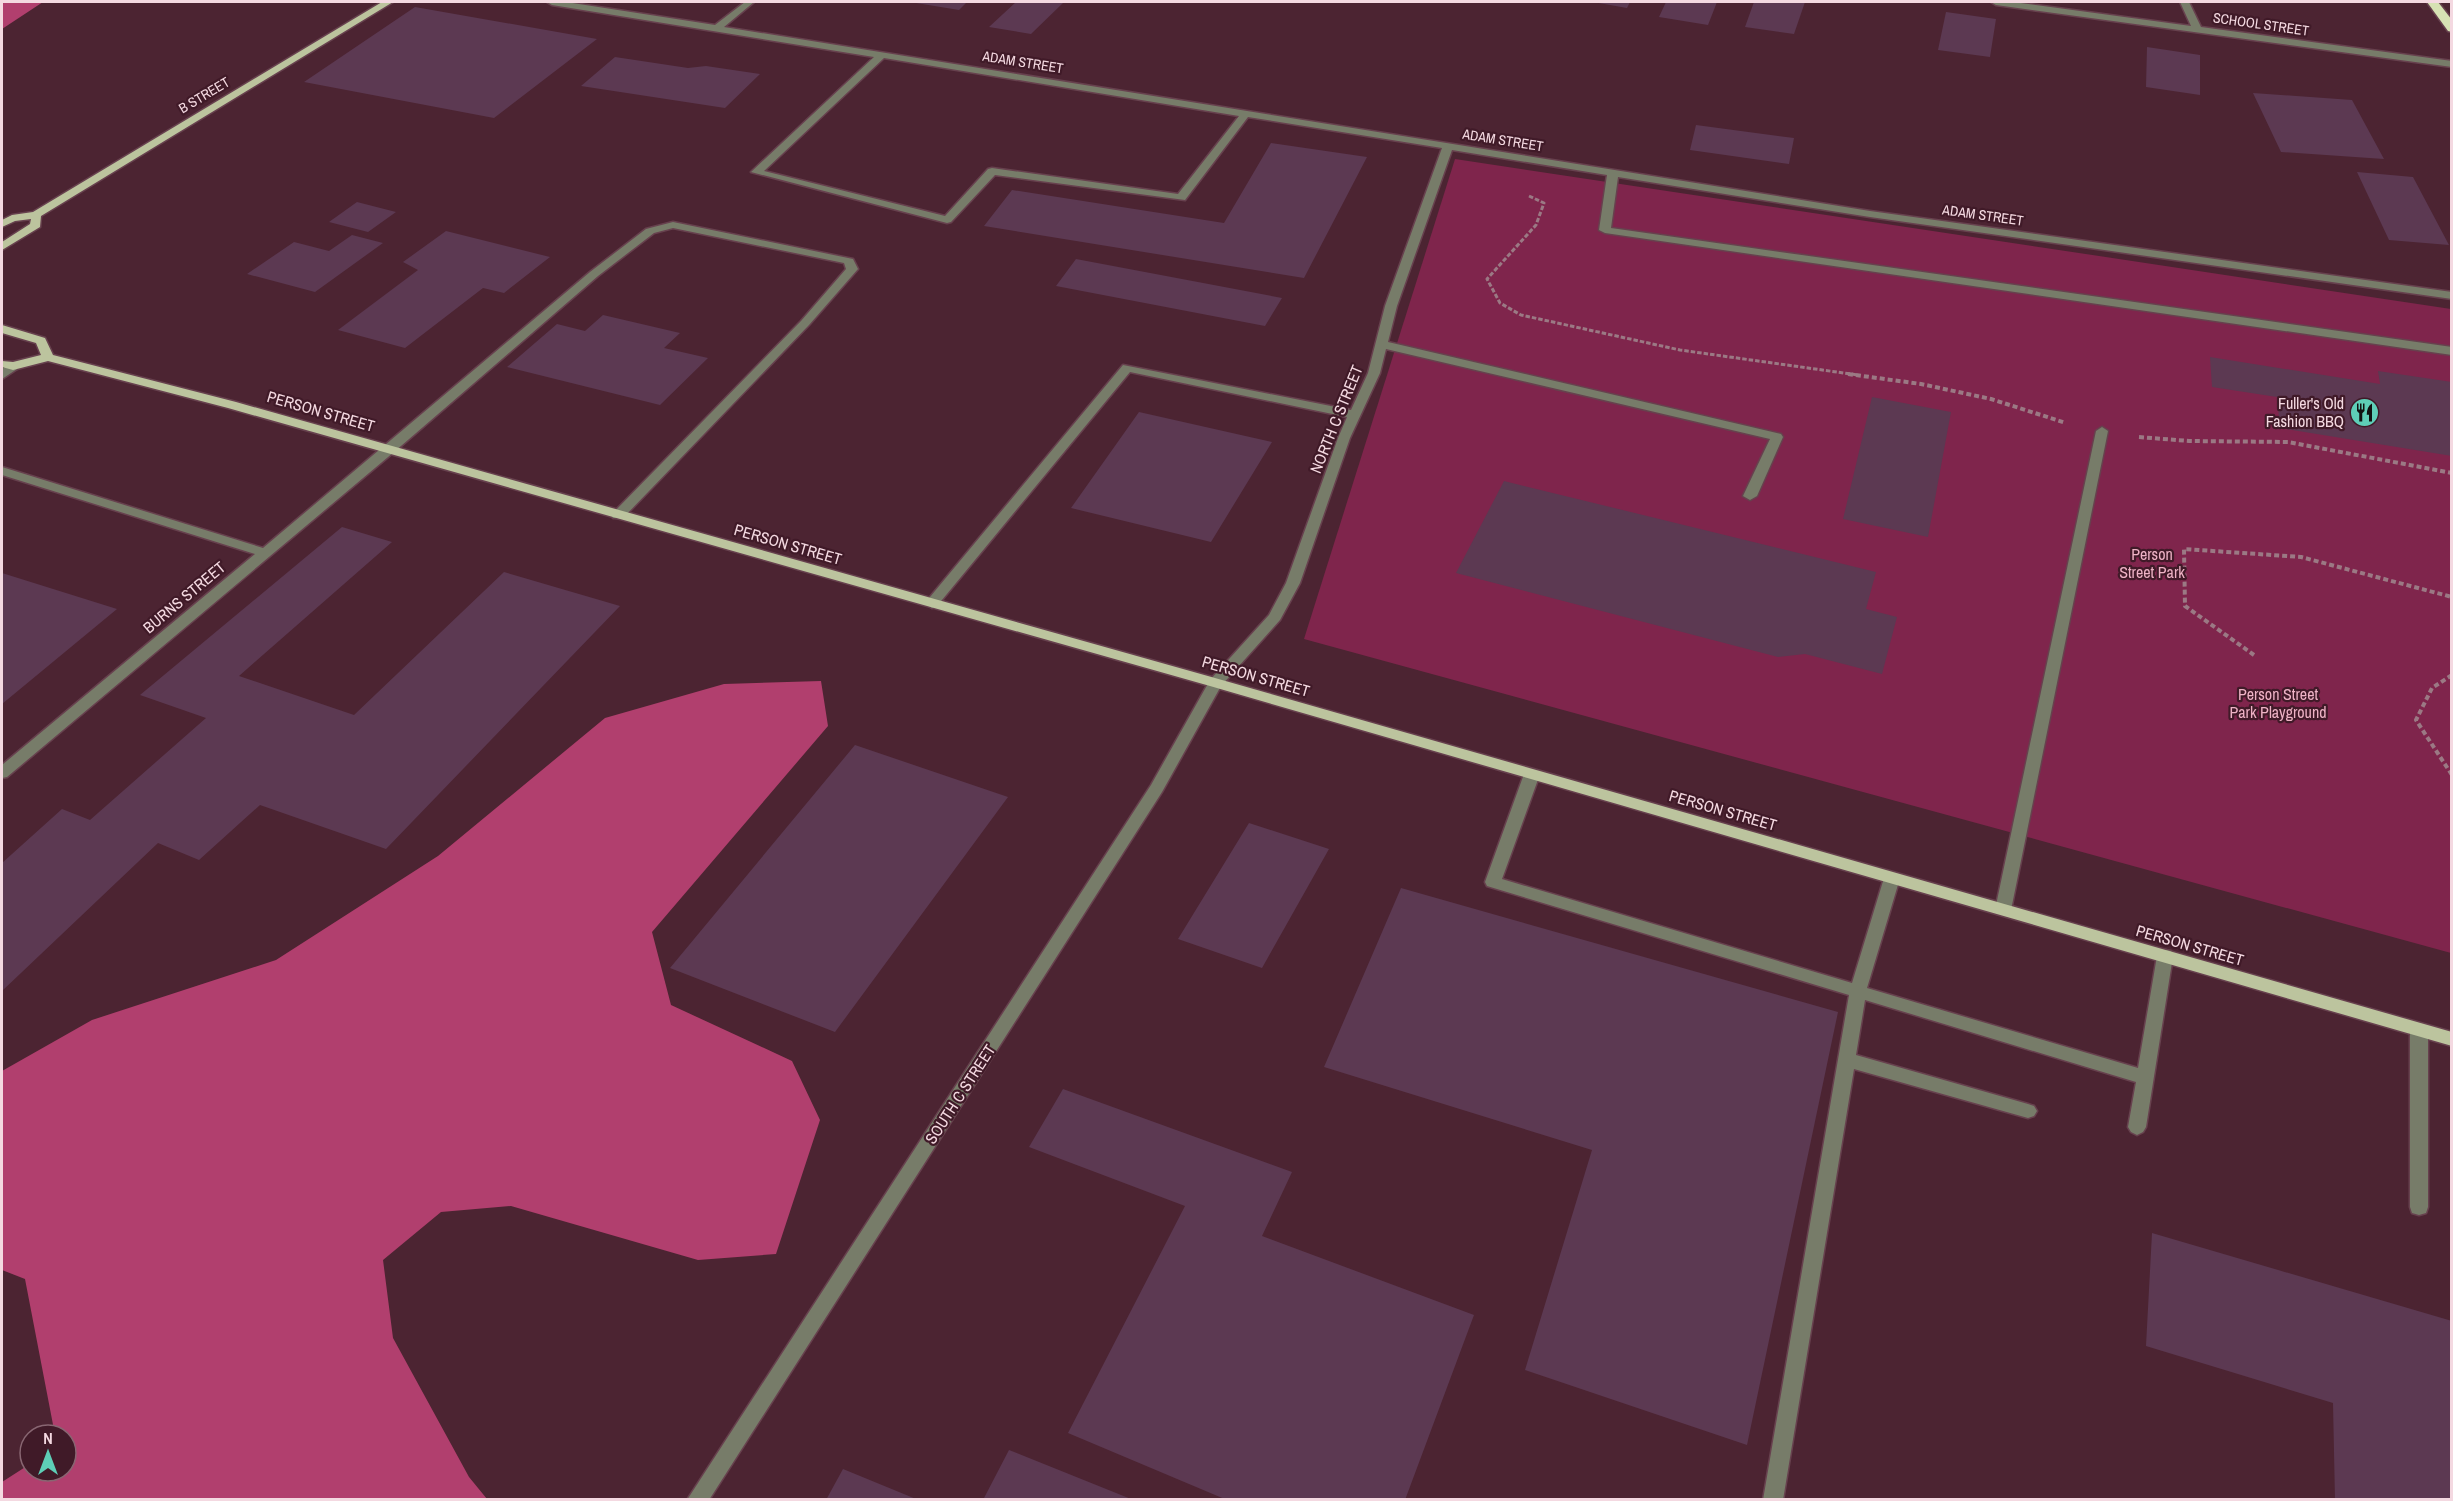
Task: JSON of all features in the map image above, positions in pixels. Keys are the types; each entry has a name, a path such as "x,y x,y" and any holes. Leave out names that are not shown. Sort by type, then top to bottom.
{"highway":[{"path":"2433,2 2451,29"}],"main road":[{"name":"B STREET","path":"2,224 12,218 36,215 388,2"},
{"name":"B STREET","path":"2,247 36,225 36,215"},
{"name":"PERSON STREET","path":"2,329 41,342 48,357"},
{"name":"PERSON STREET","path":"7,365 48,357 390,449 1215,683 2451,1039"}],"street":[{"name":"ADAM STREET","path":"552,2 1882,216 2451,296"},
{"path":"717,28 750,2"},
{"name":"SCHOOL STREET","path":"1996,2 2451,64"},
{"path":"2185,2 2197,29"},
{"path":"882,55 756,172 947,220 992,171 1181,198 1246,113"},
{"name":"NORTH C STREET","path":"1215,683 1275,617 1293,583 1355,415 1374,373 1391,306 1448,146"},
{"path":"1613,173 1605,230 2451,351"},
{"name":"BURNS STREET","path":"2,773 390,449 594,274 650,231 673,225 849,261 852,268 805,323 618,515"},
{"path":"1381,345 1777,437 1750,496"},
{"path":"2,375 7,365"},
{"path":"932,603 1127,368 1355,415"},
{"path":"2003,910 2102,431"},
{"path":"2,471 266,553"},
{"name":"SOUTH C STREET","path":"697,1500 1157,788 1215,683"},
{"path":"1532,774 1493,882 2146,1078"},
{"path":"1773,1500 1858,992 1892,878"},
{"path":"2137,1127 2165,956"},
{"path":"2419,1030 2419,1207"},
{"path":"1848,1060 2028,1111"}],"path":[{"path":"1524,194 1544,203 1536,225 1486,279 1500,303 1521,315 1680,350 1921,384 1991,399 2049,419 2102,431 2189,441 2288,442 2451,473"},
{"path":"2254,655 2185,606 2184,549 2301,557 2451,597"},
{"path":"2451,675 2432,688 2416,720 2451,775"}],"green space":[{"name":"Person Street Park","path":"1455,159 2451,309 2451,953 1304,639"}],"shaded area":[{"path":"2,2 43,2 2,29"},
{"path":"821,681 828,726 652,932 671,1005 792,1061 820,1120 776,1254 698,1260 511,1206 441,1212 383,1260 393,1338 469,1477 487,1499 2,1499 2,1482 18,1472 18,1483 78,1483 78,1423 53,1423 25,1279 2,1270 2,1071 92,1020 276,960 438,856 605,718 724,684"}],"building":[{"path":"910,2 967,2 959,10"},
{"path":"1016,2 1064,2 1031,34 989,27"},
{"path":"1593,2 1630,2 1627,8"},
{"path":"1666,2 1717,2 1708,25 1659,17"},
{"path":"1754,2 1805,2 1794,34 1745,27"},
{"path":"415,7 597,39 494,118 304,82"},
{"path":"1946,12 1996,19 1990,57 1938,50"},
{"path":"2147,47 2200,55 2200,95 2146,87"},
{"path":"615,57 688,68 706,66 760,74 725,108 581,86"},
{"path":"2253,93 2352,100 2384,159 2281,152"},
{"path":"1696,125 1794,138 1789,164 1690,150"},
{"path":"1271,143 1367,157 1304,278 984,226 1012,190 1224,223"},
{"path":"2357,172 2413,177 2449,245 2389,240"},
{"path":"357,202 396,212 368,232 329,222"},
{"path":"446,231 550,257 504,293 483,288 405,348 338,330 418,270 403,262"},
{"path":"352,235 383,243 315,292 247,274 294,242 329,251"},
{"path":"1076,259 1282,298 1265,326 1056,286"},
{"path":"603,315 680,333 664,348 708,358 660,405 507,367 557,324 585,331"},
{"name":"Fuller's Old Fashion BBQ","path":"2210,357 2380,384 2378,371 2452,382 2452,456 2280,428 2277,397 2212,387"},
{"path":"1872,397 1951,412 1928,537 1843,519"},
{"path":"1139,412 1272,442 1211,542 1071,508"},
{"path":"1504,481 1876,572 1866,609 1897,617 1882,674 1805,654 1778,657 1456,573"},
{"path":"342,527 392,542 239,676 354,715 504,572 620,606 386,849 260,805 199,860 158,843 2,991 2,863 62,809 90,820 206,718 140,695"},
{"path":"2,573 117,609 2,704"},
{"path":"855,745 1008,797 835,1032 670,968"},
{"path":"1249,823 1329,849 1262,968 1178,939"},
{"path":"1401,888 1838,1012 1747,1445 1525,1370 1592,1150 1324,1067"},
{"path":"1063,1089 1292,1172 1262,1236 1474,1315 1405,1500 1227,1500 1068,1433 1185,1206 1029,1147"},
{"path":"2152,1233 2452,1321 2452,1500 2335,1500 2333,1403 2146,1346"},
{"path":"1009,1450 1131,1499 1131,1500 983,1500"},
{"path":"843,1469 916,1499 916,1500 826,1500"}],"place":[{"name":"Fuller's Old Fashion BBQ","path":"2365,412"}],"park label":[{"name":"Person Street Park Playground","path":"2278,703"}]}
